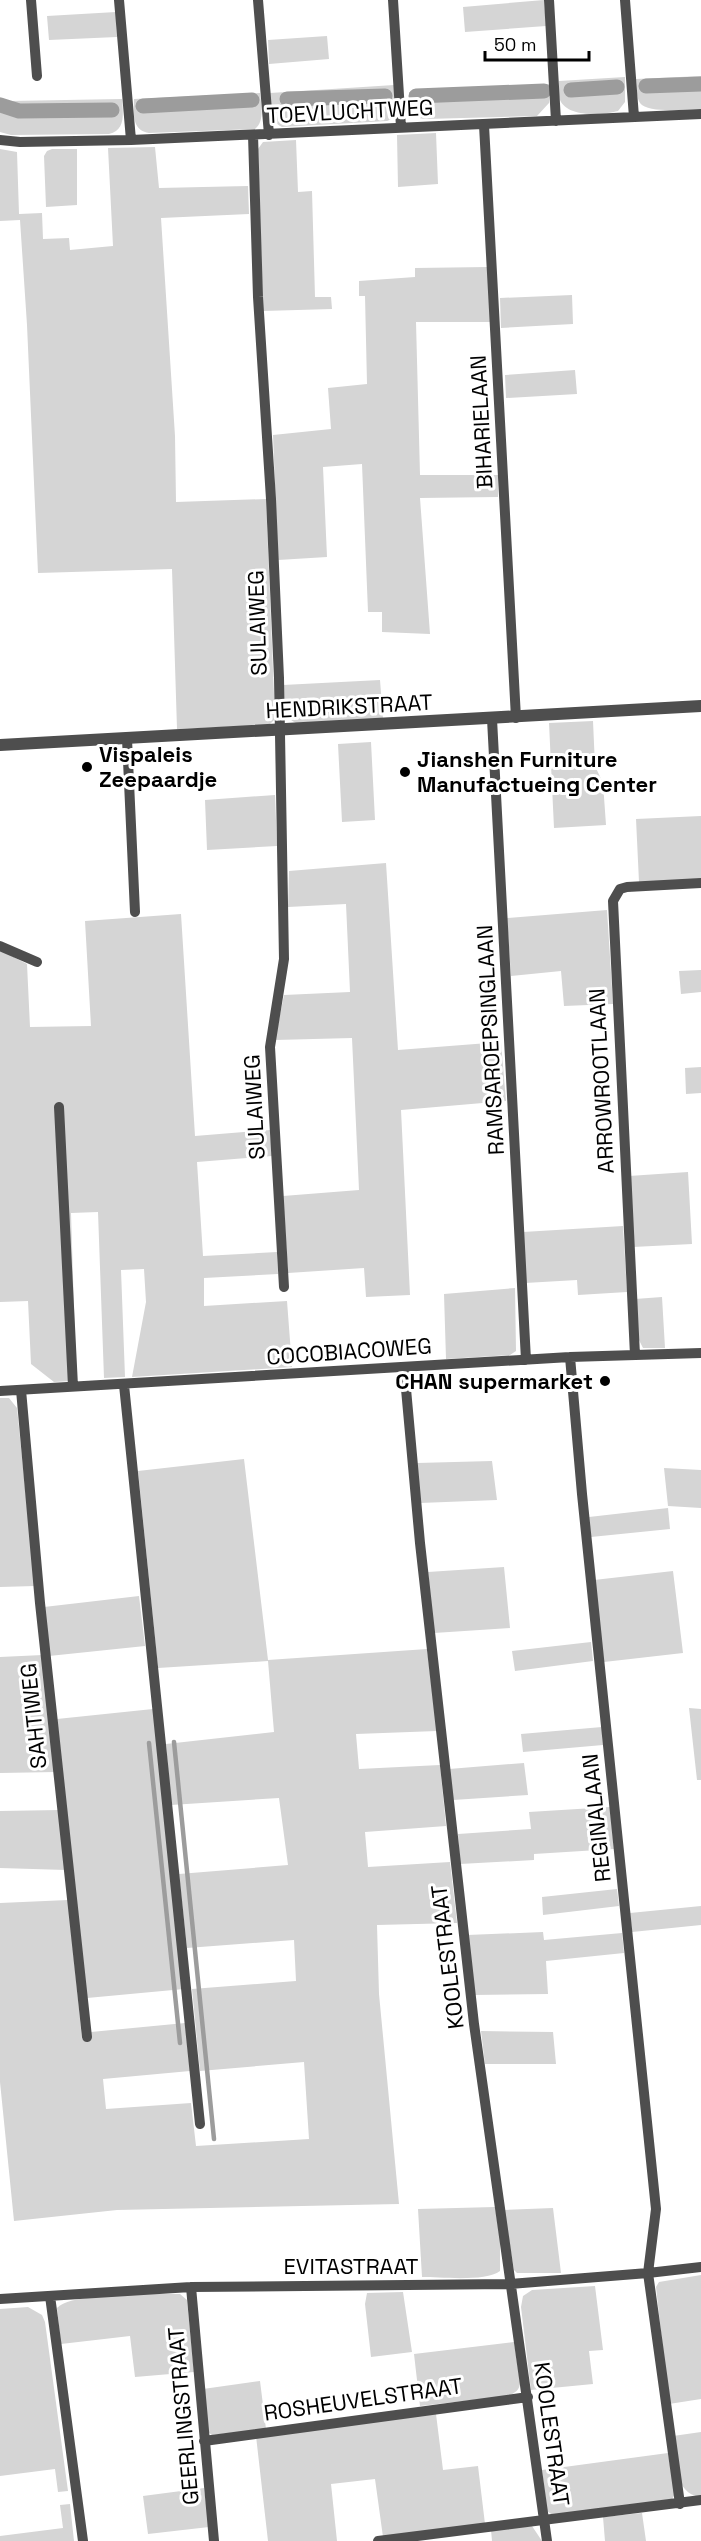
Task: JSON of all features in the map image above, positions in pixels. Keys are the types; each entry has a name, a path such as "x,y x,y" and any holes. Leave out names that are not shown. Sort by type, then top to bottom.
{"street":[{"path":"31,0 37,76"},
{"path":"119,0 131,140"},
{"path":"258,0 269,135"},
{"path":"393,0 401,127"},
{"path":"549,0 556,121"},
{"path":"625,0 634,117"},
{"name":"TOEVLUCHTWEG","path":"0,140 21,142 131,140 269,135 701,114"},
{"name":"BIHARIELAAN","path":"484,125 516,718"},
{"name":"SULAIWEG","path":"253,135 258,297 271,499 279,731 284,959 270,1047 284,1287"},
{"name":"HENDRIKSTRAAT","path":"0,745 701,706"},
{"name":"RAMSAROEPSINGLAAN","path":"492,719 526,1360"},
{"path":"127,739 135,912"},
{"name":"ARROWROOTLAAN","path":"635,1355 613,901 620,889 627,887 701,883"},
{"path":"0,946 37,962"},
{"path":"59,1107 73,1386"},
{"name":"COCOBIACOWEG","path":"0,1391 570,1357 701,1353"},
{"name":"REGINALAAN","path":"570,1357 583,1504 656,2209 648,2273 680,2504"},
{"name":"KOOLESTRAAT","path":"404,1367 420,1544 464,1934 510,2284 547,2541"},
{"path":"124,1384 200,2124"},
{"name":"SAHTIWEG","path":"21,1390 40,1603 87,2037"},
{"name":"EVITASTRAAT","path":"0,2299 191,2287 510,2284 648,2273 701,2266"},
{"name":"GEERLINGSTRAAT","path":"191,2287 214,2541"},
{"path":"50,2296 83,2541"},
{"name":"ROSHEUVELSTRAAT","path":"204,2441 528,2397"},
{"path":"378,2541 701,2500"}],"shaded area":[{"path":"544,0 546,26 465,32 463,7"},
{"path":"116,12 117,37 49,40 47,16"},
{"path":"327,36 329,59 269,64 268,40"},
{"path":"701,76 701,109 651,109 639,101 636,79"},
{"path":"625,77 625,102 618,111 586,114 570,110 560,100 559,81"},
{"path":"549,84 549,103 537,116 426,119 413,114 410,106 409,92"},
{"path":"394,85 395,114 394,118 387,121 282,127 275,121 272,112 270,93"},
{"path":"260,93 261,117 255,129 149,133 136,125 134,99"},
{"path":"0,97 9,101 122,99 121,125 109,134 11,135 0,132"},
{"path":"436,133 438,184 398,187 397,135"},
{"path":"296,140 298,192 312,191 315,297 331,297 332,309 263,311 258,149 263,142"},
{"path":"155,147 159,188 248,186 249,214 161,218 175,436 176,502 266,499 275,719 269,725 177,729 172,569 38,573 20,220 0,221 0,149 17,152 19,214 42,213 43,239 69,238 70,250 113,246 108,148"},
{"path":"52,149 77,149 77,205 46,207 44,156"},
{"path":"488,267 491,322 416,322 420,475 498,475 498,497 420,498 430,634 382,632 382,612 368,612 362,464 323,467 327,557 278,560 273,435 331,429 328,388 367,384 365,296 359,296 359,281 415,277 415,268"},
{"path":"572,295 573,324 501,328 500,298"},
{"path":"575,370 577,394 506,398 505,375"},
{"path":"380,680 383,719 296,723 286,712 283,685"},
{"path":"593,721 595,766 603,783 606,825 554,828 549,723"},
{"path":"371,742 375,820 342,822 338,744"},
{"path":"275,795 277,846 207,850 205,800"},
{"path":"701,816 701,879 639,882 636,819"},
{"path":"386,863 398,1050 501,1042 506,1101 401,1110 410,1295 366,1297 364,1268 288,1273 283,1196 359,1190 352,1038 275,1040 284,995 350,992 346,904 288,907 289,871"},
{"path":"607,910 613,1004 564,1006 561,971 511,976 507,918"},
{"path":"181,914 195,1136 270,1130 272,1156 197,1162 203,1256 277,1252 278,1274 204,1278 204,1306 287,1301 292,1367 132,1377 146,1302 144,1269 121,1270 125,1377 104,1378 98,1212 71,1213 76,1371 72,1381 54,1382 31,1364 28,1301 0,1302 0,950 27,964 30,1027 91,1026 85,921"},
{"path":"701,970 701,992 681,994 679,971"},
{"path":"701,1067 701,1093 686,1094 685,1068"},
{"path":"688,1172 692,1244 633,1247 629,1176"},
{"path":"623,1226 627,1292 578,1295 577,1280 525,1283 523,1232"},
{"path":"515,1288 516,1351 510,1355 446,1359 444,1294"},
{"path":"662,1297 665,1348 643,1348 638,1338 635,1299"},
{"path":"0,1398 9,1398 17,1408 35,1586 0,1587"},
{"path":"244,1459 268,1660 427,1649 437,1731 356,1734 359,1769 440,1765 446,1826 365,1832 368,1867 450,1862 457,1923 377,1925 379,1994 399,2204 117,2210 14,2221 0,2082 0,1903 68,1900 82,2039 91,2038 91,2032 185,2023 190,2071 103,2079 106,2109 191,2103 196,2146 309,2139 304,2062 200,2071 192,1989 296,1981 294,1940 187,1948 179,1874 288,1865 279,1798 171,1805 166,1744 274,1732 268,1661 158,1668 138,1471"},
{"path":"492,1461 497,1500 420,1503 417,1463"},
{"path":"664,1468 701,1470 701,1508 668,1506"},
{"path":"668,1508 670,1529 591,1537 589,1517"},
{"path":"504,1567 510,1628 434,1633 428,1572"},
{"path":"673,1571 683,1653 604,1662 594,1580"},
{"path":"139,1596 145,1646 49,1656 44,1607"},
{"path":"591,1642 593,1661 515,1671 512,1651"},
{"path":"43,1655 56,1772 0,1773 0,1657"},
{"path":"689,1708 701,1709 701,1780 697,1780"},
{"path":"153,1709 184,1989 87,1998 57,1719"},
{"path":"602,1727 603,1745 523,1752 521,1734"},
{"path":"524,1763 528,1795 453,1800 449,1769"},
{"path":"610,1807 614,1849 534,1854 534,1860 460,1864 458,1834 531,1829 529,1812"},
{"path":"60,1810 66,1870 0,1868 0,1811"},
{"path":"617,1889 619,1906 543,1915 542,1897"},
{"path":"701,1906 701,1925 632,1932 630,1913"},
{"path":"543,1932 544,1940 622,1933 624,1953 546,1961 548,1994 473,1995 467,1935"},
{"path":"481,2031 553,2032 556,2064 485,2064"},
{"path":"495,2207 500,2239 500,2271 474,2278 422,2277 418,2209"},
{"path":"553,2208 561,2273 517,2273 514,2270 504,2210"},
{"path":"701,2275 701,2399 669,2404 656,2287 659,2282"},
{"path":"595,2286 603,2350 589,2351 593,2384 531,2390 521,2307 523,2296 532,2290"},
{"path":"403,2292 412,2352 371,2357 365,2304 367,2293"},
{"path":"180,2294 187,2300 194,2372 135,2377 130,2336 61,2344 57,2308 63,2304 83,2298"},
{"path":"28,2307 42,2315 45,2322 68,2491 58,2492 55,2469 0,2476 0,2309"},
{"path":"514,2342 520,2382 515,2392 508,2396 420,2406 414,2354"},
{"path":"260,2381 266,2429 212,2435 208,2432 203,2389"},
{"path":"436,2414 443,2470 478,2466 485,2524 383,2537 375,2479 331,2484 337,2541 268,2541 256,2436"},
{"path":"701,2432 701,2497 685,2489 681,2482 676,2464 673,2436"},
{"path":"668,2453 675,2494 672,2499 554,2516 547,2511 542,2470"},
{"path":"204,2488 209,2527 148,2534 143,2496"},
{"path":"70,2504 74,2541 0,2541 0,2536 63,2528 60,2505"},
{"path":"642,2513 646,2541 605,2541 603,2517"},
{"path":"532,2526 542,2541 492,2541 491,2530"}],"waterway":[{"path":"646,86 701,84"},
{"path":"571,90 617,87"},
{"path":"416,96 544,91"},
{"path":"287,99 385,96"},
{"path":"143,106 252,100"},
{"path":"0,105 19,111 112,110"},
{"path":"174,1742 214,2139"},
{"path":"149,1743 180,2043"}],"place":[{"name":"Vispaleis Zeepaardje","path":"87,767"},
{"name":"Jianshen Furniture Manufactueing Center","path":"405,772"},
{"name":"CHAN supermarket","path":"605,1381"}]}
